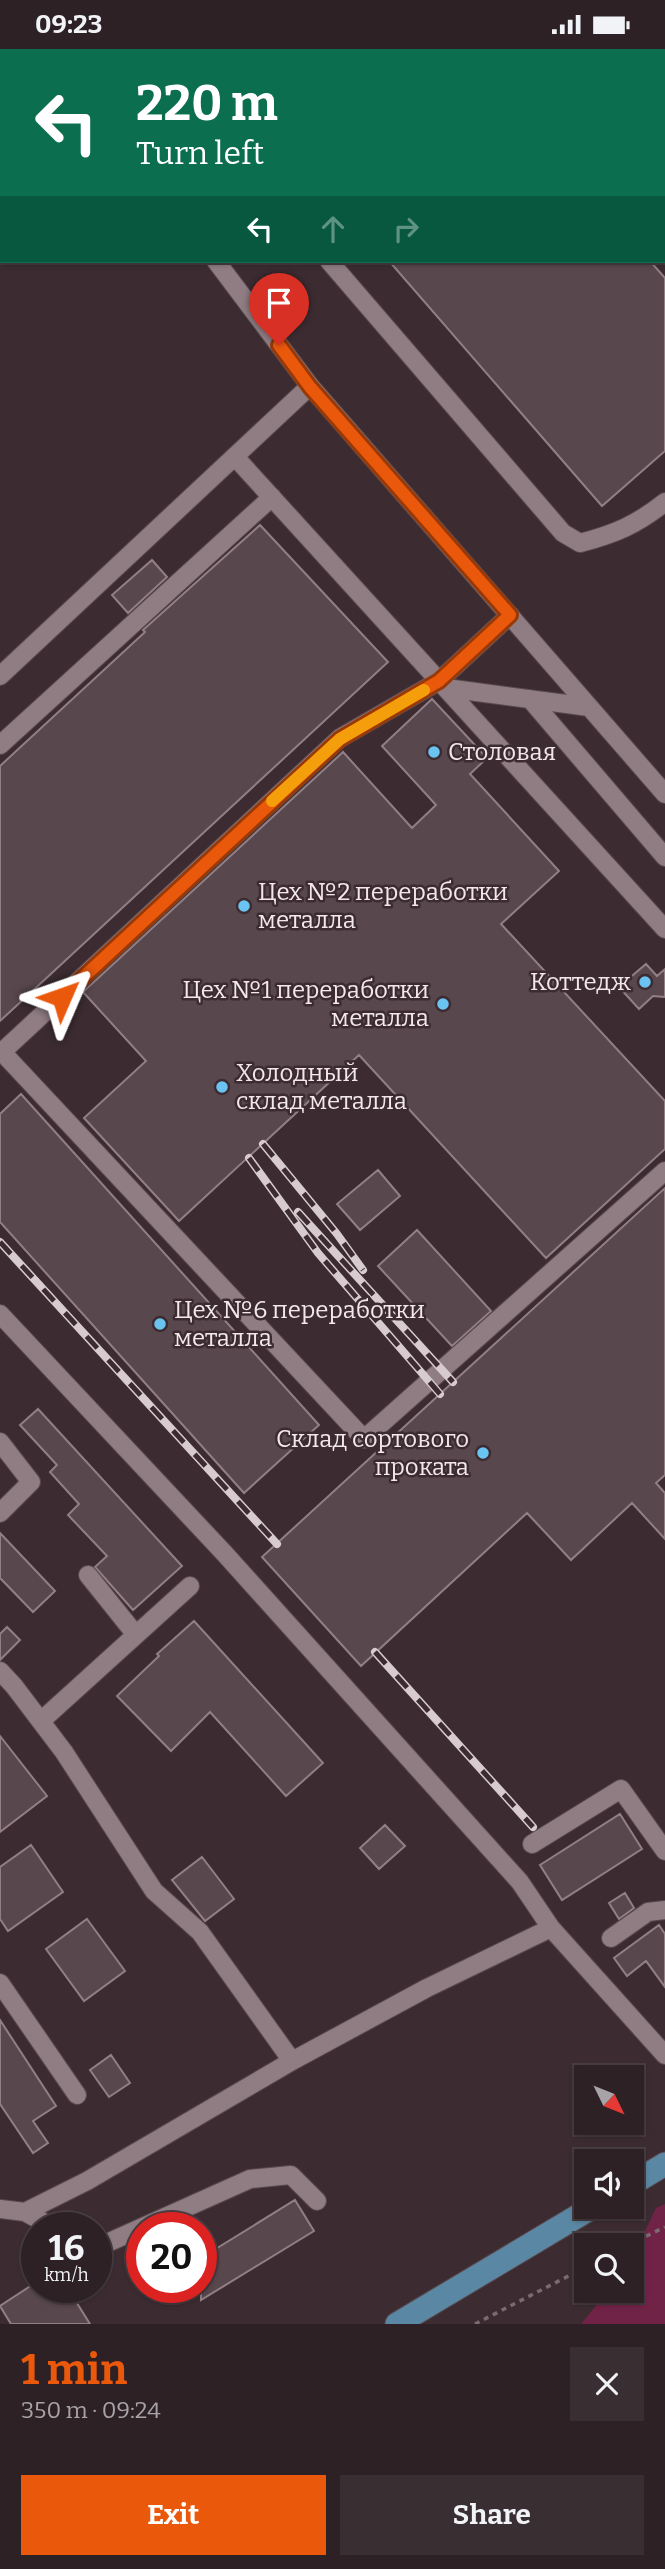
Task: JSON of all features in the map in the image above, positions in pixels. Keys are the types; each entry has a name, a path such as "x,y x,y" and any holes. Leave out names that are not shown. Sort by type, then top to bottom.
{"main road":[{"path":"644,2177 665,2164"},
{"path":"397,2324 574,2218"}],"lane":[{"path":"217,263 310,387 665,794"},
{"path":"331,263 563,533 580,543 613,535 637,524 665,502"},
{"path":"0,675 310,387"},
{"path":"236,458 665,929"},
{"path":"0,745 272,497"},
{"path":"510,615 442,684 340,739 2,1052 364,1439 665,1171"},
{"path":"442,684 589,707"},
{"path":"530,699 665,857"},
{"path":"0,1314 225,1554 520,1882 551,1928 665,2055"},
{"path":"0,1442 31,1482 0,1513"},
{"path":"88,1575 136,1635"},
{"path":"41,1721 190,1586"},
{"path":"0,1671 64,1752 154,1891 200,1932 292,2061"},
{"path":"532,1844 621,1789 665,1851"},
{"path":"611,1938 648,1912 665,1910"},
{"path":"0,2209 25,2212 87,2181 292,2061 427,1988 551,1928"},
{"path":"0,1983 77,2095"},
{"path":"112,2241 250,2179 291,2175 317,2201"}],"path":[{"path":"644,2237 665,2227"},
{"path":"475,2324 574,2273"}],"shaded area":[{"path":"665,2204 665,2324 581,2324 598,2303 644,2303 644,2234 656,2208"}],"building":[{"path":"391,263 652,263 665,278 665,451 602,506"},
{"path":"260,525 388,662 0,1021 0,766 145,632 143,630"},
{"path":"152,560 167,577 128,613 112,595"},
{"path":"432,699 487,758 470,774 559,871 501,924 665,1101 665,1149 546,1258 359,1055 179,1221 84,1118 146,1061 83,992 343,752 412,828 436,805 382,746"},
{"name":"Коттедж","path":"646,964 657,976 665,969 665,997 653,996 639,1009 619,987"},
{"name":"Цех №6 переработки металла","path":"21,1094 319,1425 244,1493 0,1222 0,1114"},
{"path":"378,1170 400,1196 360,1230 337,1204"},
{"name":"Склад сортового проката","path":"665,1188 665,1475 656,1483 665,1493 665,1539 632,1503 571,1560 527,1513 361,1666 262,1557"},
{"path":"417,1230 491,1311 452,1346 378,1266"},
{"path":"38,1409 182,1566 133,1610 95,1567 107,1556 68,1515 79,1504 50,1472 57,1465 20,1425"},
{"path":"0,1533 55,1591 33,1612 0,1578"},
{"path":"194,1621 323,1763 286,1796 210,1712 171,1751 117,1696 159,1656 157,1654"},
{"path":"7,1627 20,1640 0,1660 0,1634"},
{"path":"0,1736 47,1796 0,1832"},
{"path":"620,1814 642,1849 562,1900 540,1865"},
{"path":"385,1825 405,1846 379,1869 360,1848"},
{"path":"31,1845 63,1892 8,1931 0,1919 0,1867"},
{"path":"202,1857 234,1899 205,1921 172,1880"},
{"path":"625,1893 634,1908 619,1919 609,1903"},
{"path":"87,1919 125,1971 84,2001 46,1949"},
{"path":"659,1925 665,1934 665,1987 646,1961 627,1976 614,1958"},
{"path":"0,2020 56,2106 33,2121 48,2143 33,2153 0,2104"},
{"path":"111,2055 130,2083 109,2097 90,2070"},
{"path":"295,2200 314,2231 217,2290 217,2248"},
{"path":"21,2292 21,2303 77,2303 90,2324 11,2324 0,2306"}],"railway":[{"path":"263,1144 363,1270"},
{"path":"249,1158 318,1253 440,1394"},
{"path":"298,1212 453,1382"},
{"path":"0,1242 277,1544"},
{"path":"375,1652 533,1827"}],"slow traffic":[{"path":"272,801 340,739 424,690"}],"place":[{"name":"Столовая","path":"434,752"},
{"name":"Цех №2 переработки металла","path":"244,906"},
{"name":"Коттедж","path":"645,982"},
{"name":"Цех №1 переработки металла","path":"443,1004"},
{"name":"Холодный склад металла","path":"222,1087"},
{"name":"Цех №6 переработки металла","path":"160,1324"},
{"name":"Склад сортового проката","path":"483,1453"}],"route":[{"path":"62,997 340,739 439,681 510,615 310,387 279,345"}]}
